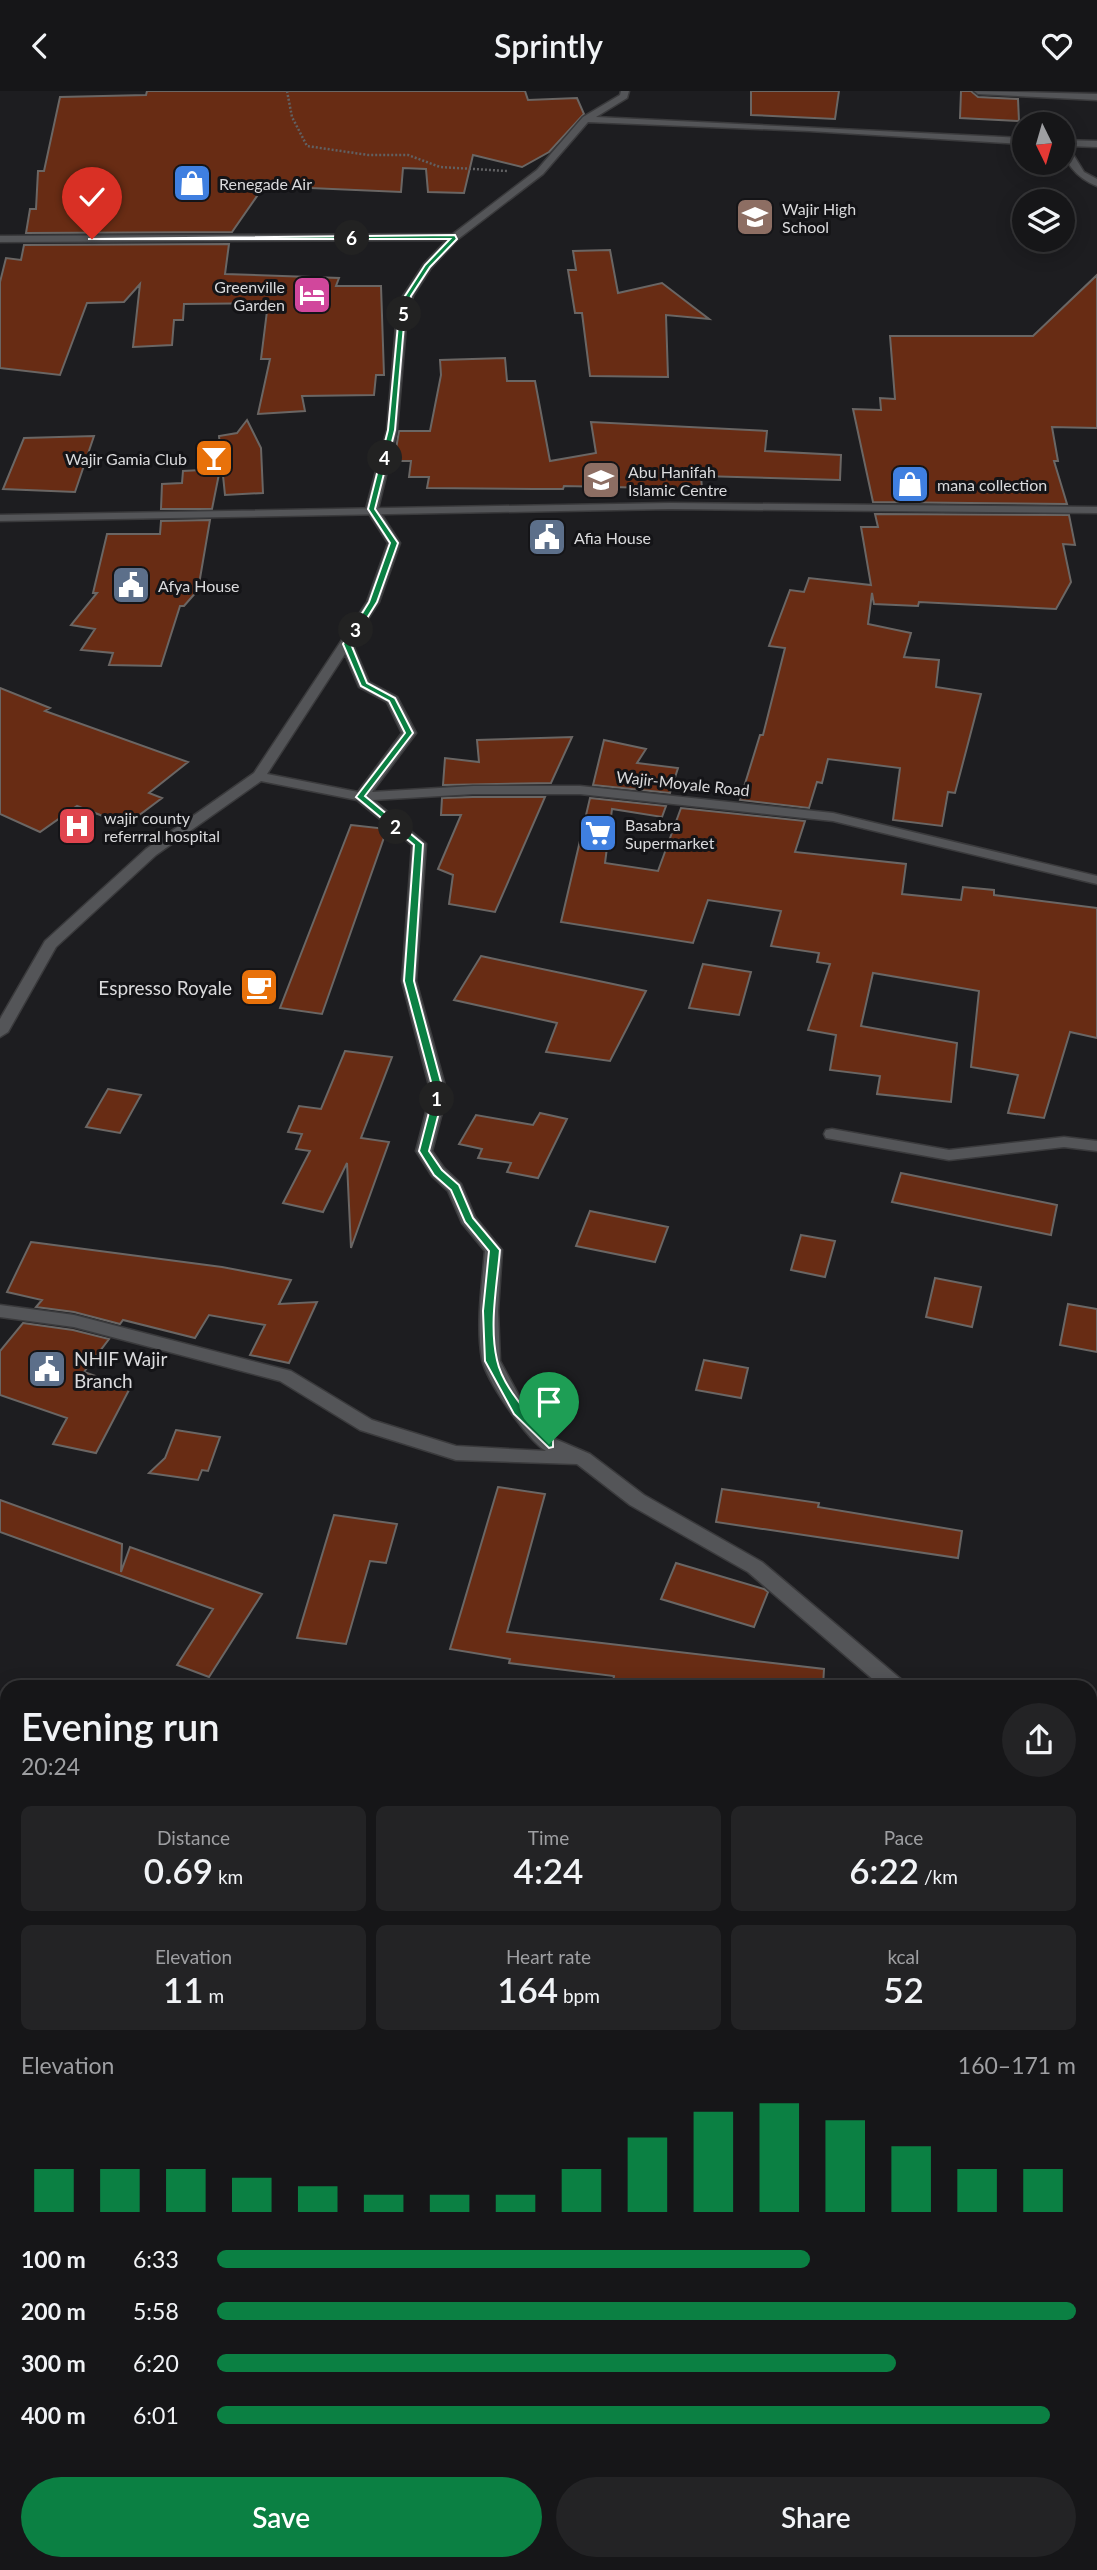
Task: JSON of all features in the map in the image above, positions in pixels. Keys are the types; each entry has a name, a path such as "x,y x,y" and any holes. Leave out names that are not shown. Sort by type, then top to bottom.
{"street":[{"path":"0,1032 50,944 150,852 259,776 347,644 373,602 394,543 372,509 392,430 401,325 408,296 428,266 455,237 540,173 586,119 624,96 625,91"},
{"path":"978,91 1097,97"},
{"path":"586,119 795,127 1012,140"},
{"path":"1097,144 1062,143 1080,174 1097,183"},
{"path":"0,239 455,237"},
{"path":"0,518 372,509 670,506 1097,510"},
{"path":"347,644 364,684 392,699 409,733 360,797 419,844 409,981 439,1093 424,1151 438,1172 456,1188 468,1219 494,1250 489,1311 491,1361 518,1411 549,1444 583,1459 637,1500 755,1567 888,1680"},
{"name":"Wajir-Moyale Road","path":"259,776 360,797 473,790 580,790 833,817 1097,880"},
{"path":"832,1134 949,1155 1064,1142 1097,1146"},
{"path":"0,1311 74,1321 285,1376 366,1425 456,1453 583,1459"}],"path":[{"path":"287,91 292,117 307,146 369,155 408,155 440,167 540,173"}],"building":[{"path":"147,91 525,91 528,100 577,98 584,114 549,152 522,167 473,155 464,193 428,192 426,169 403,168 401,192 264,186 232,232 26,233 30,209 36,209 38,171 44,171 60,97 146,95"},
{"path":"751,91 839,91 835,119 751,115"},
{"path":"961,91 971,91 978,97 1018,99 1019,112 1012,112 1012,121 960,118"},
{"path":"229,244 225,274 339,278 336,286 381,286 384,375 376,375 374,395 302,396 305,411 258,414 270,359 261,359 268,303 184,304 183,320 174,320 172,345 133,347 140,284 124,302 87,303 60,375 0,368 0,282 6,258 21,260 24,245"},
{"path":"610,250 618,293 662,283 709,319 666,315 668,377 590,376 582,313 575,313 568,270 576,270 573,251"},
{"path":"1097,275 1097,428 1052,427 1058,461 1054,461 1067,504 873,502 853,409 881,410 880,398 895,399 890,336 1033,336"},
{"path":"505,358 507,381 535,381 550,461 596,453 591,422 767,431 765,451 841,455 840,480 701,476 702,489 564,486 563,489 534,489 427,488 429,477 409,477 411,461 394,461 399,431 430,431 441,375 440,360"},
{"path":"247,420 261,448 263,493 225,495 219,436 237,433"},
{"path":"94,436 75,492 3,489 24,438"},
{"path":"220,469 212,509 161,509 162,484 182,483 183,471"},
{"path":"875,514 1069,515 1075,545 1063,544 1071,582 1056,609 919,602 918,606 874,604 872,593 868,624 911,633 904,657 939,660 936,687 981,694 955,793 948,792 942,826 893,820 900,768 828,759 822,783 817,782 809,808 740,800 760,735 763,735 785,648 769,646 790,590 804,592 809,578 871,585 861,527 878,527"},
{"path":"210,520 198,590 184,606 180,606 161,666 109,665 113,653 81,650 95,629 71,625 97,593 93,593 107,534 160,534 161,521"},
{"path":"0,688 50,708 45,711 188,762 149,793 162,798 126,825 77,806 40,832 0,814"},
{"path":"572,737 551,783 443,785 445,758 479,762 477,740"},
{"path":"604,740 646,749 637,763 678,768 670,793 593,785"},
{"path":"545,797 495,912 449,904 453,875 438,869 461,815 441,815 442,798"},
{"path":"590,798 666,806 662,817 612,809 605,863 658,871 681,808 805,821 795,852 906,864 902,894 961,900 963,887 994,890 994,895 1097,908 1097,1038 1070,1032 1044,1118 1008,1113 1018,1075 971,1067 979,991 873,973 861,1026 957,1043 951,1102 877,1094 880,1076 830,1070 836,1035 808,1030 830,964 817,962 819,953 771,946 781,911 708,900 693,943 561,922"},
{"path":"351,825 387,829 322,1014 280,1008"},
{"path":"481,956 646,991 610,1061 546,1052 557,1023 454,1000"},
{"path":"703,964 751,972 739,1015 689,1008"},
{"path":"345,1051 392,1057 361,1138 389,1142 351,1248 347,1163 323,1212 283,1203 310,1151 296,1149 302,1134 288,1132 299,1106 321,1109"},
{"path":"108,1089 141,1095 120,1133 86,1127"},
{"path":"540,1113 567,1119 538,1178 507,1172 511,1163 478,1158 482,1149 459,1144 476,1115 533,1125"},
{"path":"901,1173 1057,1205 1051,1235 892,1202"},
{"path":"590,1211 668,1227 655,1262 576,1246"},
{"path":"801,1235 835,1241 825,1277 791,1270"},
{"path":"31,1242 222,1267 291,1280 279,1304 317,1302 289,1363 250,1355 265,1325 209,1315 195,1338 123,1320 120,1324 74,1312 36,1307 42,1300 7,1292"},
{"path":"935,1278 981,1287 972,1327 926,1317"},
{"path":"1068,1304 1097,1309 1097,1352 1060,1345"},
{"path":"23,1323 73,1330 109,1339 84,1372 130,1388 96,1453 53,1444 67,1418 0,1395 0,1351"},
{"path":"704,1360 748,1368 741,1398 696,1390"},
{"path":"176,1430 220,1437 208,1471 202,1470 198,1480 149,1473 165,1458"},
{"path":"498,1487 545,1494 507,1632 824,1669 823,1680 613,1680 614,1676 509,1663 510,1659 450,1649"},
{"path":"722,1489 819,1503 818,1507 962,1531 958,1558 716,1522"},
{"path":"0,1500 122,1544 121,1572 130,1547 262,1594 209,1677 177,1665 213,1609 0,1532"},
{"path":"334,1515 397,1524 386,1563 370,1561 346,1644 297,1638"},
{"path":"676,1563 768,1592 754,1627 661,1599"}],"place":[{"name":"Renegade Air","path":"192,183"},
{"name":"Wajir High School","path":"755,217"},
{"name":"Greenville Garden","path":"312,295"},
{"name":"Wajir Gamia Club","path":"214,458"},
{"name":"Abu Hanifah Islamic Centre","path":"601,480"},
{"name":"mana collection","path":"910,484"},
{"name":"Afia House","path":"547,537"},
{"name":"Afya House","path":"131,585"},
{"name":"wajir county referrral hospital","path":"77,826"},
{"name":"Basabra Supermarket","path":"598,833"},
{"name":"Espresso Royale","path":"259,987"},
{"name":"NHIF Wajir Branch","path":"47,1369"}],"route":[{"path":"92,239 455,237 428,266 408,296 401,325 400,370 392,430 372,509 394,543 373,602 347,644 364,684 392,699 409,733 360,797 374,811 419,844 409,981 439,1093 424,1151 438,1172 456,1188 468,1219 494,1250 489,1311 491,1361 518,1411 549,1444"}]}
